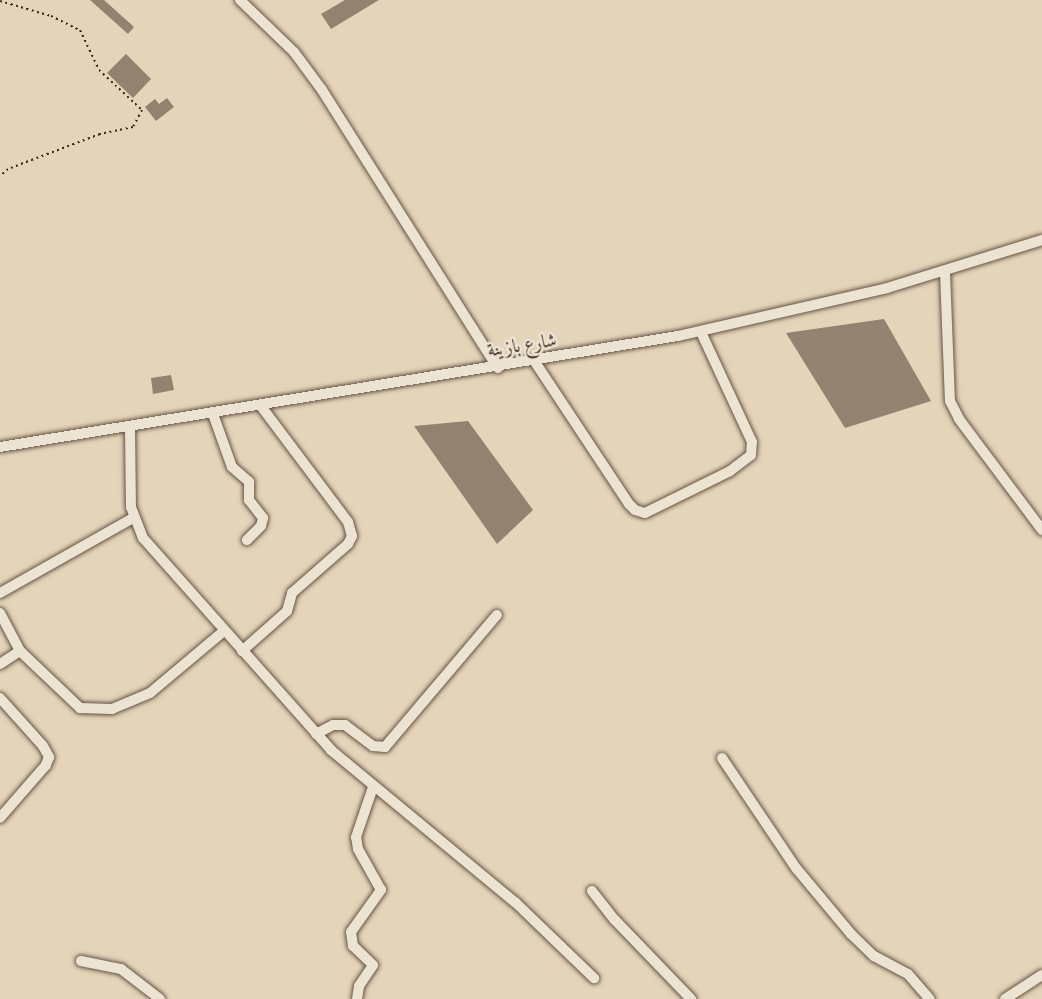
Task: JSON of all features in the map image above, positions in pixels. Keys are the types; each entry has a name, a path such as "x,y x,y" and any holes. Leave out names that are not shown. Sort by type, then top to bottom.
{"street":[{"path":"240,0 294,52 322,90 498,368"},
{"name":"شارع بازينة","path":"0,447 535,362 701,332 807,309 945,272 1042,240"},
{"path":"945,272 950,401 958,419 1042,530"},
{"path":"535,362 629,504 635,510 645,513 738,467 751,455 752,442 701,332"},
{"path":"242,651 287,611 292,593 348,544 352,536 348,522 261,406"},
{"path":"213,414 232,467 248,482 249,500 263,518 261,526 247,540"},
{"path":"130,427 133,518 143,538 316,734 373,787 515,902 594,978"},
{"path":"0,593 133,518"},
{"path":"0,613 20,651 80,708 112,709 150,693 224,631"},
{"path":"316,734 333,725 345,725 373,746 385,747 497,615"},
{"path":"0,664 20,651"},
{"path":"0,698 43,746 49,757 46,765 0,818"},
{"path":"722,758 796,869 845,926 874,956 908,974 930,999"},
{"path":"357,999 359,986 373,965 354,946 351,932 381,890 358,849 356,837 373,787"},
{"path":"593,891 615,920 691,999"},
{"path":"81,961 121,969 160,999"},
{"path":"1005,999 1042,975"}],"path":[{"path":"0,1 51,16 80,30 99,70 142,110 134,127 100,134 8,169 0,176"}],"building":[{"path":"90,0 104,0 134,27 128,34"},
{"path":"345,0 379,0 331,29 321,14"},
{"path":"126,54 151,79 133,98 107,73"},
{"path":"167,98 174,107 156,121 145,107 155,99 159,104"},
{"path":"884,319 931,401 845,428 786,333"},
{"path":"171,375 174,390 153,394 151,378"},
{"path":"468,421 533,510 497,544 414,426"}]}
